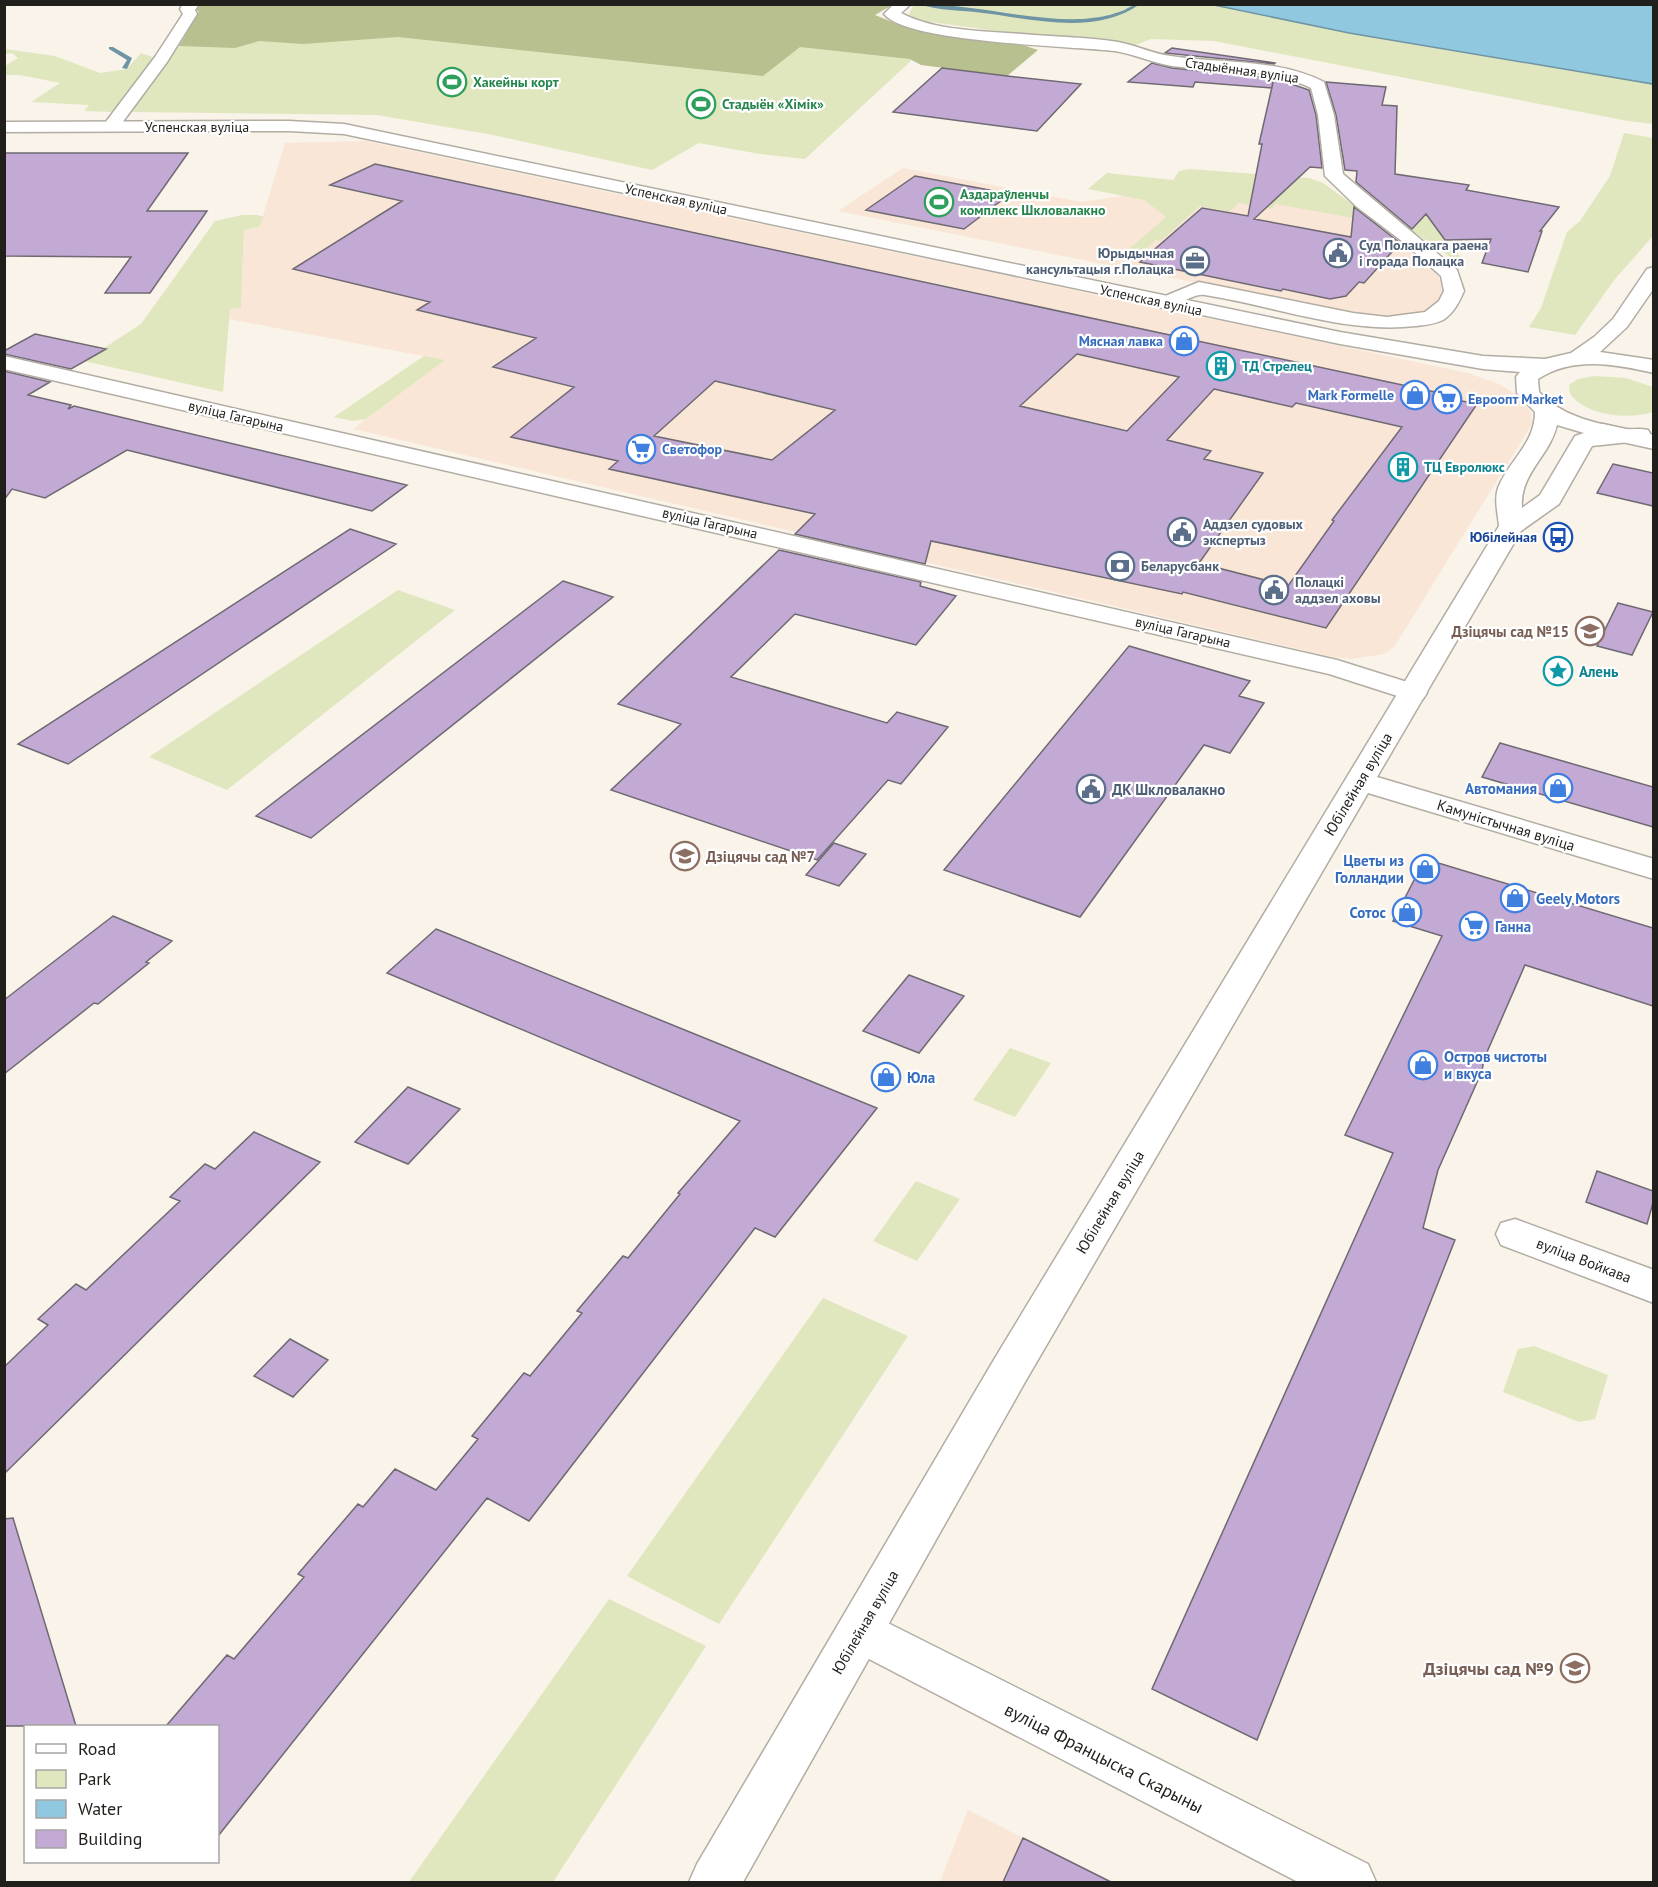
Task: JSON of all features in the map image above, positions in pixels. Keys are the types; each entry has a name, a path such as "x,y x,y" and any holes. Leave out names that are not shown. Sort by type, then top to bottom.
{"main road":[{"path":"110,127 165,54 190,14 187,9 192,4"},
{"name":"Стадыённая вуліца","path":"898,8 891,14 910,24 961,32 1118,47 1170,61 1227,65 1304,78 1318,85 1326,115 1334,176 1363,203 1410,238 1449,274 1454,291 1448,304 1430,318 1387,322 1353,319 1199,288 1165,303"},
{"name":"Успенская вуліца","path":"4,127 289,126 344,129 1340,338 1483,364 1515,367 1545,365 1576,359"},
{"path":"1576,359 1601,341 1620,323 1653,273"},
{"path":"1620,323 1626,345 1648,365"},
{"name":"Успенская вуліца","path":"1340,338 1507,381 1528,393 1546,410 1560,418 1598,430 1642,437"},
{"path":"1576,359 1648,365"},
{"name":"вуліца Гагарына","path":"4,362 1336,668 1413,693"},
{"path":"1528,393 1527,377 1545,365"},
{"path":"1511,526 1510,490 1548,424 1546,410"},
{"name":"Юбілейная вуліца","path":"715,1882 1010,1370 1511,526 1550,499 1583,441 1597,437 1642,437"},
{"name":"Камуністычная вуліца","path":"1359,781 1653,869"},
{"name":"вуліца Войкава","path":"1515,1234 1653,1287"},
{"name":"вуліца Францыска Скарыны","path":"860,1631 1350,1882"}],"shaded area":[{"path":"365,141 1468,373 1499,384 1515,394 1525,403 1531,413 1532,424 1394,647 1384,654 1352,659 1333,657 353,429 444,360 229,319 230,309 241,308 244,230 260,226 285,143"},
{"path":"903,168 1081,202 1186,187 1309,178 1323,183 1386,229 1438,273 1442,291 1437,303 1421,314 1381,318 838,211"},
{"path":"968,1810 1023,1838 1110,1882 940,1882"}],"green space":[{"path":"674,4 940,34 805,159 699,143 652,170 493,135 377,115 131,112 179,46 199,12 196,9 201,5"},
{"path":"894,4 875,15 907,28 1014,42 1038,50 1007,76 921,65 910,59 800,47 763,76 398,37 303,44 259,41 235,48 179,46 199,12 196,9 201,5"},
{"path":"914,4 1214,5 1349,33 1653,84 1653,124 1214,41 1151,39 1133,46 1090,37 1035,36 915,20 908,16"},
{"path":"5,49 55,56 100,73 127,69 141,53 155,58 114,112 84,111 89,105 31,102 60,83 20,75 5,75 5,66 18,58 12,53 5,54"},
{"path":"1624,133 1653,138 1653,236 1615,279 1575,335 1529,327 1541,308 1567,232 1580,221 1610,176"},
{"path":"1190,169 1309,178 1323,183 1386,229 1363,225 1353,218 1276,204 1271,209 1239,203 1229,212 1200,206 1161,241 1156,240 1142,252 1129,249 1166,217 1144,200 1088,189 1107,173 1173,180 1179,171"},
{"path":"1422,208 1445,240 1461,257 1450,257 1388,214 1388,210"},
{"path":"242,215 264,217 259,227 244,230 241,308 230,309 223,392 84,361 141,324 215,221"},
{"path":"424,356 445,360 366,419 352,421 334,417"},
{"path":"1594,376 1626,378 1653,387 1653,412 1620,416 1597,411 1577,401 1570,394 1569,385 1578,379"},
{"path":"398,590 455,610 227,790 149,757"},
{"path":"1010,1048 1051,1063 1015,1117 973,1100"},
{"path":"916,1181 960,1199 917,1261 873,1241"},
{"path":"823,1298 908,1336 719,1624 627,1576"},
{"path":"1534,1346 1608,1375 1595,1419 1579,1422 1503,1392 1518,1349"},
{"path":"609,1599 706,1646 553,1882 409,1882"}],"water":[{"path":"1214,5 1653,5 1653,84 1349,33"}],"building":[{"path":"1172,48 1275,63 1165,53"},
{"path":"1152,63 1172,68 1273,78 1272,88 1195,82 1193,87 1128,82"},
{"path":"942,68 1081,84 1037,131 893,112"},
{"path":"1274,78 1309,90 1316,115 1322,168 1310,167 1254,219 1351,237 1354,207 1400,243 1364,283 1359,282 1346,296 1330,299 1283,289 1281,291 1140,262 1202,208 1248,216 1262,144 1259,144"},
{"path":"1326,82 1386,87 1382,105 1397,106 1395,174 1469,185 1466,190 1559,207 1540,231 1542,231 1528,272 1482,263 1491,239 1445,240 1426,214 1412,229 1356,182 1357,171 1345,170 1336,115"},
{"path":"4,153 188,153 147,211 207,211 150,293 105,293 131,257 4,256"},
{"path":"375,164 1449,395 1447,398 1477,404 1326,628 1183,592 1182,594 931,541 925,564 795,534 815,514 609,469 618,461 511,437 574,387 493,367 536,338 417,310 430,302 293,269 402,201 330,185","holes":["1077,354 1179,377 1127,431 1020,406","715,381 835,410 772,460 654,436","1214,389 1292,407 1296,403 1402,427 1332,520 1334,521 1288,586 1199,563 1263,473 1204,459 1211,451 1167,440"]},
{"name":"Аздараўленчы комплекс Шкловалакно","path":"915,176 1010,194 964,229 866,210"},
{"path":"35,334 106,349 71,369 4,354 4,351"},
{"path":"4,371 50,382 28,395 71,405 68,409 74,406 407,485 372,511 127,450 45,498 12,489 4,500"},
{"path":"1613,464 1653,473 1653,506 1597,493"},
{"path":"350,529 396,544 68,764 18,744"},
{"path":"779,550 921,582 920,586 956,596 916,645 795,614 731,677 887,723 897,712 948,727 901,784 888,780 817,860 611,790 681,724 618,704"},
{"path":"563,581 613,597 311,838 256,816"},
{"path":"1618,603 1653,612 1632,655 1597,646"},
{"name":"ДК Шкловалакно","path":"1129,646 1250,681 1239,696 1264,703 1230,753 1204,745 1080,917 944,870"},
{"path":"1500,743 1653,787 1653,827 1482,777"},
{"path":"834,843 866,854 839,886 806,875"},
{"path":"1425,859 1653,928 1653,1006 1525,965 1484,1059 1482,1071 1438,1170 1423,1228 1455,1240 1257,1740 1152,1689 1393,1153 1345,1135 1442,936 1393,921"},
{"path":"113,916 172,941 146,962 149,963 98,1004 94,1003 4,1074 4,1000"},
{"path":"436,929 877,1108 775,1237 755,1228 529,1521 487,1498 219,1835 219,1725 167,1725 227,1655 234,1659 304,1577 298,1574 358,1504 363,1507 395,1469 436,1490 478,1439 472,1436 524,1373 530,1376 582,1313 577,1311 623,1256 628,1258 680,1194 678,1193 740,1121 387,973"},
{"path":"909,975 964,996 919,1053 863,1031"},
{"path":"408,1087 460,1109 408,1164 355,1142"},
{"path":"254,1132 320,1162 4,1474 4,1367 48,1325 38,1319 76,1284 86,1290 180,1201 170,1197 205,1164 215,1169"},
{"path":"1597,1171 1653,1191 1653,1203 1647,1224 1586,1202"},
{"path":"290,1339 328,1360 293,1397 254,1376"},
{"path":"13,1518 76,1725 4,1726 4,1519"},
{"path":"1023,1838 1111,1882 1003,1882"}],"waterway":[{"path":"921,4 1062,20 1105,18 1124,13 1138,4"},
{"path":"111,48 130,59 125,68"}],"place":[{"name":"Хакейны корт","path":"452,82"},
{"name":"Стадыён «Хімік»","path":"701,104"},
{"name":"Аздараўленчы комплекс Шкловалакно","path":"939,202"},
{"name":"Суд Полацкага раена і горада Полацка","path":"1338,253"},
{"name":"Юрыдычная кансультацыя г.Полацка","path":"1195,261"},
{"name":"Мясная лавка","path":"1184,341"},
{"name":"ТД Стрелец","path":"1221,366"},
{"name":"Mark Formelle","path":"1415,395"},
{"name":"Евроопт Market","path":"1447,399"},
{"name":"Светофор","path":"641,449"},
{"name":"ТЦ Евролюкс","path":"1403,467"},
{"name":"Аддзел судовых экспертыз","path":"1182,532"},
{"name":"Юбілейная","path":"1558,537"},
{"name":"Беларусбанк","path":"1120,566"},
{"name":"Полацкі аддзел аховы","path":"1274,590"},
{"name":"Дзіцячы сад №15","path":"1590,631"},
{"name":"Алень","path":"1558,671"},
{"name":"Автомания","path":"1558,788"},
{"name":"ДК Шкловалакно","path":"1091,789"},
{"name":"Дзіцячы сад №7","path":"685,856"},
{"name":"Цветы из Голландии","path":"1425,869"},
{"name":"Geely Motors","path":"1515,898"},
{"name":"Сотос","path":"1407,912"},
{"name":"Ганна","path":"1474,926"},
{"name":"Остров чистоты и вкуса","path":"1423,1065"},
{"name":"Юла","path":"886,1077"},
{"name":"Дзіцячы сад №9","path":"1575,1668"}]}
